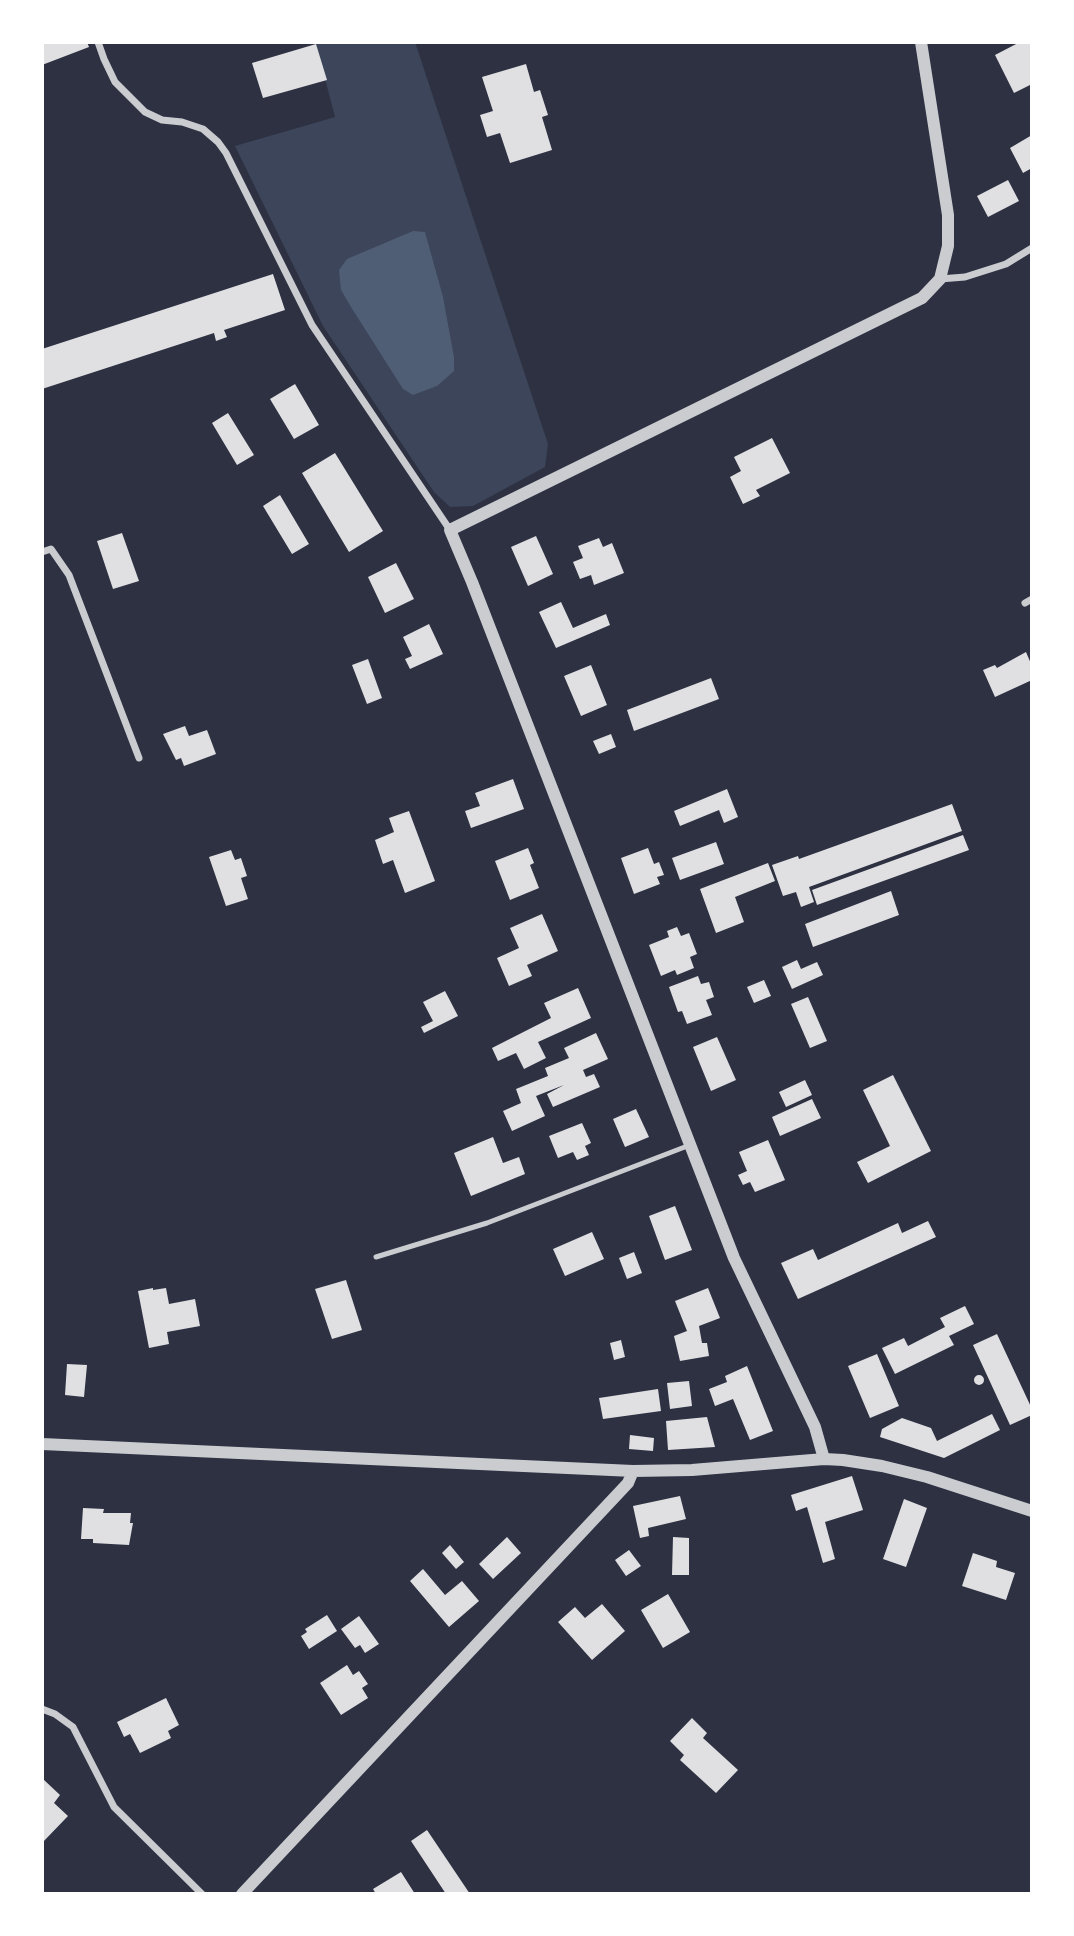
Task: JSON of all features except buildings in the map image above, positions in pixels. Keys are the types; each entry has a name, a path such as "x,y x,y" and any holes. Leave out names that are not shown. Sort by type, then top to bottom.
{"street":[{"path":"99,42 115,82 145,112 162,120 182,122 203,129 226,153 312,325 450,530 734,1258 815,1427 824,1459"},
{"path":"450,530 922,298 940,279 948,246 948,215 921,42"},
{"path":"940,279 965,277 1006,264 1032,248"},
{"path":"42,552 51,549 69,575 139,758"},
{"path":"42,1444 633,1471 716,1469 824,1459 882,1466 926,1477 1032,1511"},
{"path":"242,1894 628,1483 633,1471"},
{"path":"42,1709 55,1714 73,1727 114,1807 202,1894"}],"lane":[{"path":"376,1257 487,1223 690,1146"}],"shaded area":[{"path":"415,42 548,444 545,467 473,506 450,507 434,492 323,326 235,146 335,117 316,44"},
{"path":"413,231 425,232 443,297 454,371 437,386 413,395 403,389 351,307 341,290 339,270 347,259"}]}
